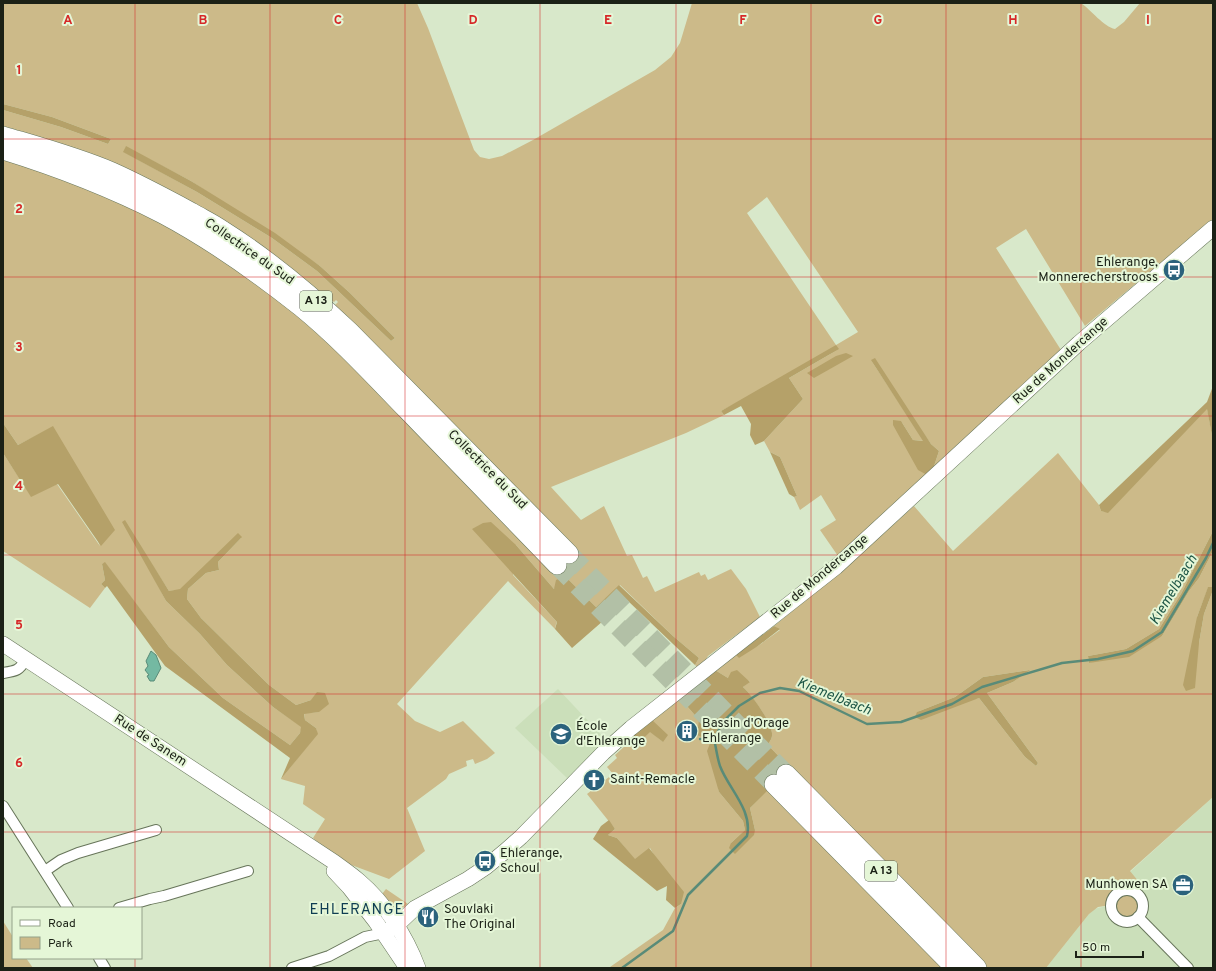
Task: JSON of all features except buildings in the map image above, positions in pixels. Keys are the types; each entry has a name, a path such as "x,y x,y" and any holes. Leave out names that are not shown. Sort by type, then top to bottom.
{"highway":[{"name":"Collectrice du Sud","path":"3,136 69,156 112,172 146,188 222,230 251,250 330,312 564,559 351,353 302,308 242,263 165,215 76,175 3,150"},
{"name":"A 13","path":"955,968 780,779 977,968"}],"main road":[{"name":"Rue de Mondercange","path":"380,928 468,879 486,867 504,852 521,837 578,777 631,728 836,567 1079,343 1213,228"},
{"name":"Rue de Sanem","path":"3,644 334,862 358,880 380,902 393,920 415,959 418,968"},
{"name":"Rue de Sanem","path":"297,838 336,873 349,887 380,928 407,968"}],"street":[{"path":"3,673 15,672 21,668 26,659"},
{"path":"3,806 67,907"},
{"path":"45,872 61,860 78,853 156,830"},
{"path":"122,907 248,871"},
{"path":"1138,917 1188,968"},
{"path":"292,968 330,956 380,928"},
{"path":"100,959 105,968"}],"shaded area":[{"path":"3,104 52,117 111,139 108,144 61,127 3,110"},
{"path":"126,146 191,181 275,233 320,266 350,293 395,338 391,341 317,271 272,238 197,192 123,152"},
{"path":"836,345 839,349 789,378 803,399 764,441 755,445 750,435 751,424 741,406 724,415 721,411"},
{"path":"846,353 853,356 814,378 807,373 836,356"},
{"path":"875,358 931,444 939,451 933,469 927,475 918,470 893,425 893,420 901,421 913,440 923,441 871,360"},
{"path":"1213,386 1213,441 1207,409 1108,513 1101,511 1099,505 1207,402"},
{"path":"3,423 18,445 53,426 115,530 101,546 58,484 31,497 3,453"},
{"path":"770,452 780,457 797,496 794,497 789,494"},
{"path":"125,520 169,591 180,589 238,533 242,537 218,562 219,570 206,573 188,589 187,599 201,618 269,685 296,705 311,700 317,692 325,693 329,704 319,712 304,714 305,720 316,728 318,734 281,779 290,758 165,666 107,586 105,588 101,584 105,580 102,564 105,562 169,647 223,698 290,745 300,733 301,727 273,707 227,665 200,634 166,601 122,522"},
{"path":"491,522 516,545 554,589 556,580 565,576 596,607 619,585 673,636 699,658 695,665 627,600 572,648 555,629 557,622 472,529 483,523"},
{"path":"1213,531 1213,551 1199,578 1189,591 1162,636 1129,657 1089,663 1088,656 1126,649 1159,629 1181,594"},
{"path":"1208,587 1213,587 1213,590 1204,614 1199,643 1195,688 1186,691 1183,685 1197,617"},
{"path":"774,626 780,629 739,658 736,655"},
{"path":"151,651 156,655 161,668 154,681 150,681 147,676 149,675 145,670 148,666 146,661"},
{"path":"715,670 728,678 731,672 737,670 750,682 743,687 757,703 770,725 772,738 768,745 790,768 750,808 755,830 754,835 735,854 729,848 731,843 745,830 743,821 719,792 707,751 711,741 697,735 699,720 680,698"},
{"path":"1030,670 1013,682 987,693 1038,763 1036,766 1025,757 979,698 921,720 915,717 917,712 955,697 983,677"},
{"name":"École d'Ehlerange","path":"558,689 606,740 567,778 515,728"},
{"path":"652,720 668,735 663,742 650,732 634,747 626,745 627,739"},
{"path":"1213,797 1213,968 1046,968 1094,909 1140,898 1133,892 1130,872"},
{"path":"609,820 615,829 608,835 617,838 635,859 649,848 684,892 681,904 675,908 666,900 667,886 657,891 593,839 601,826"}],"green space":[{"path":"3,3 417,3 428,28 474,150 480,157 489,159 502,156 533,140 655,70 671,57 680,43 692,3 1081,3 1102,22 1115,29 1124,22 1140,3 1211,3 1213,5 1213,219 1085,326 1026,229 996,248 1061,350 933,469 939,451 931,444 871,360 924,441 913,440 901,421 927,475 838,556 820,530 836,520 821,495 800,510 794,497 797,496 780,457 770,452 764,441 803,399 789,378 839,349 721,411 724,415 686,433 551,487 581,520 604,506 627,556 632,555 643,578 647,576 655,592 699,572 701,576 705,574 708,580 731,569 746,589 760,617 708,656 705,661 697,667 695,665 699,658 673,636 620,585 596,607 565,576 554,589 516,545 513,575 557,622 555,629 508,581 397,704 415,721 440,732 463,721 495,753 487,759 475,764 473,759 466,761 467,766 449,774 446,779 407,808 425,851 389,879 338,860 313,838 325,819 303,804 305,786 281,779 317,734 316,728 305,720 304,713 319,712 311,700 296,705 269,685 201,618 187,599 188,589 206,573 219,570 218,562 241,538 238,534 180,590 169,591 124,521 166,601 200,634 227,665 273,707 302,727 300,733 290,745 223,698 169,647 105,563 102,564 105,580 101,584 105,588 90,608 3,551 3,453 31,496 57,484 100,546 53,427 18,445 3,423 3,159 66,179 155,218 335,305 338,302 336,300 334,302 331,300 330,301 79,150 3,126 3,110 61,127 108,144 111,139 52,117 3,104","holes":["126,147 191,181 320,266 350,293 395,338 391,341 317,271 272,238 197,192 124,152","767,197 858,332 836,345 747,213"]},
{"path":"1207,408 1213,441 1213,531 1181,594 1159,629 1126,649 1088,656 1089,663 1162,636 1189,591 1199,578 1213,551 1213,587 1208,588 1197,617 1199,643 1204,614 1213,590 1213,797 1130,871 1139,882 1133,891 1141,899 1143,907 1140,914 1135,919 1128,922 1120,921 1114,916 1111,905 1098,907 1089,914 1046,968 988,968 768,745 772,738 772,731 766,718 743,687 750,681 728,678 715,670 736,655 758,646 780,630 774,626 839,573 914,506 953,551 1058,453 1099,505 1101,511 1108,512","holes":["1029,670 1013,682 987,693 1038,763 1036,766 1025,757 979,698 917,712 955,697 983,677"]},
{"path":"680,698 699,720 712,741 719,792 743,821 745,830 731,843 755,830 750,808 769,788 944,968 610,967 663,930 675,908 681,904 650,848 635,860 617,838 608,835 615,829 587,794 613,774 607,767 617,758 615,755 626,745 634,747 650,731 663,742 652,720"},
{"path":"386,889 408,904 400,909 394,907 382,894"},
{"path":"3,921 12,935 12,959 27,959 33,968 3,968"}],"waterway":[{"name":"Kiemelbaach","path":"622,968 673,931 688,895 747,836 748,826 743,808 720,766 714,739 723,722 739,706 760,693 780,688 799,691 867,724 901,722 952,704 982,687 1062,663 1098,659 1133,651 1162,632 1206,558 1213,543"},
{"path":"700,739 714,739"}],"tunnel":[{"path":"569,554 786,774"},
{"path":"557,565 774,784"}],"place":[{"name":"Ehlerange, Monnerecherstrooss","path":"1174,270"},
{"name":"Bassin d'Orage Ehlerange","path":"687,731"},
{"name":"École d'Ehlerange","path":"561,734"},
{"name":"Saint-Remacle","path":"594,780"},
{"name":"Ehlerange, Schoul","path":"485,861"},
{"name":"Munhowen SA","path":"1183,885"},
{"name":"Souvlaki The Original","path":"428,917"}],"district":[{"name":"EHLERANGE","path":"357,910"}]}
